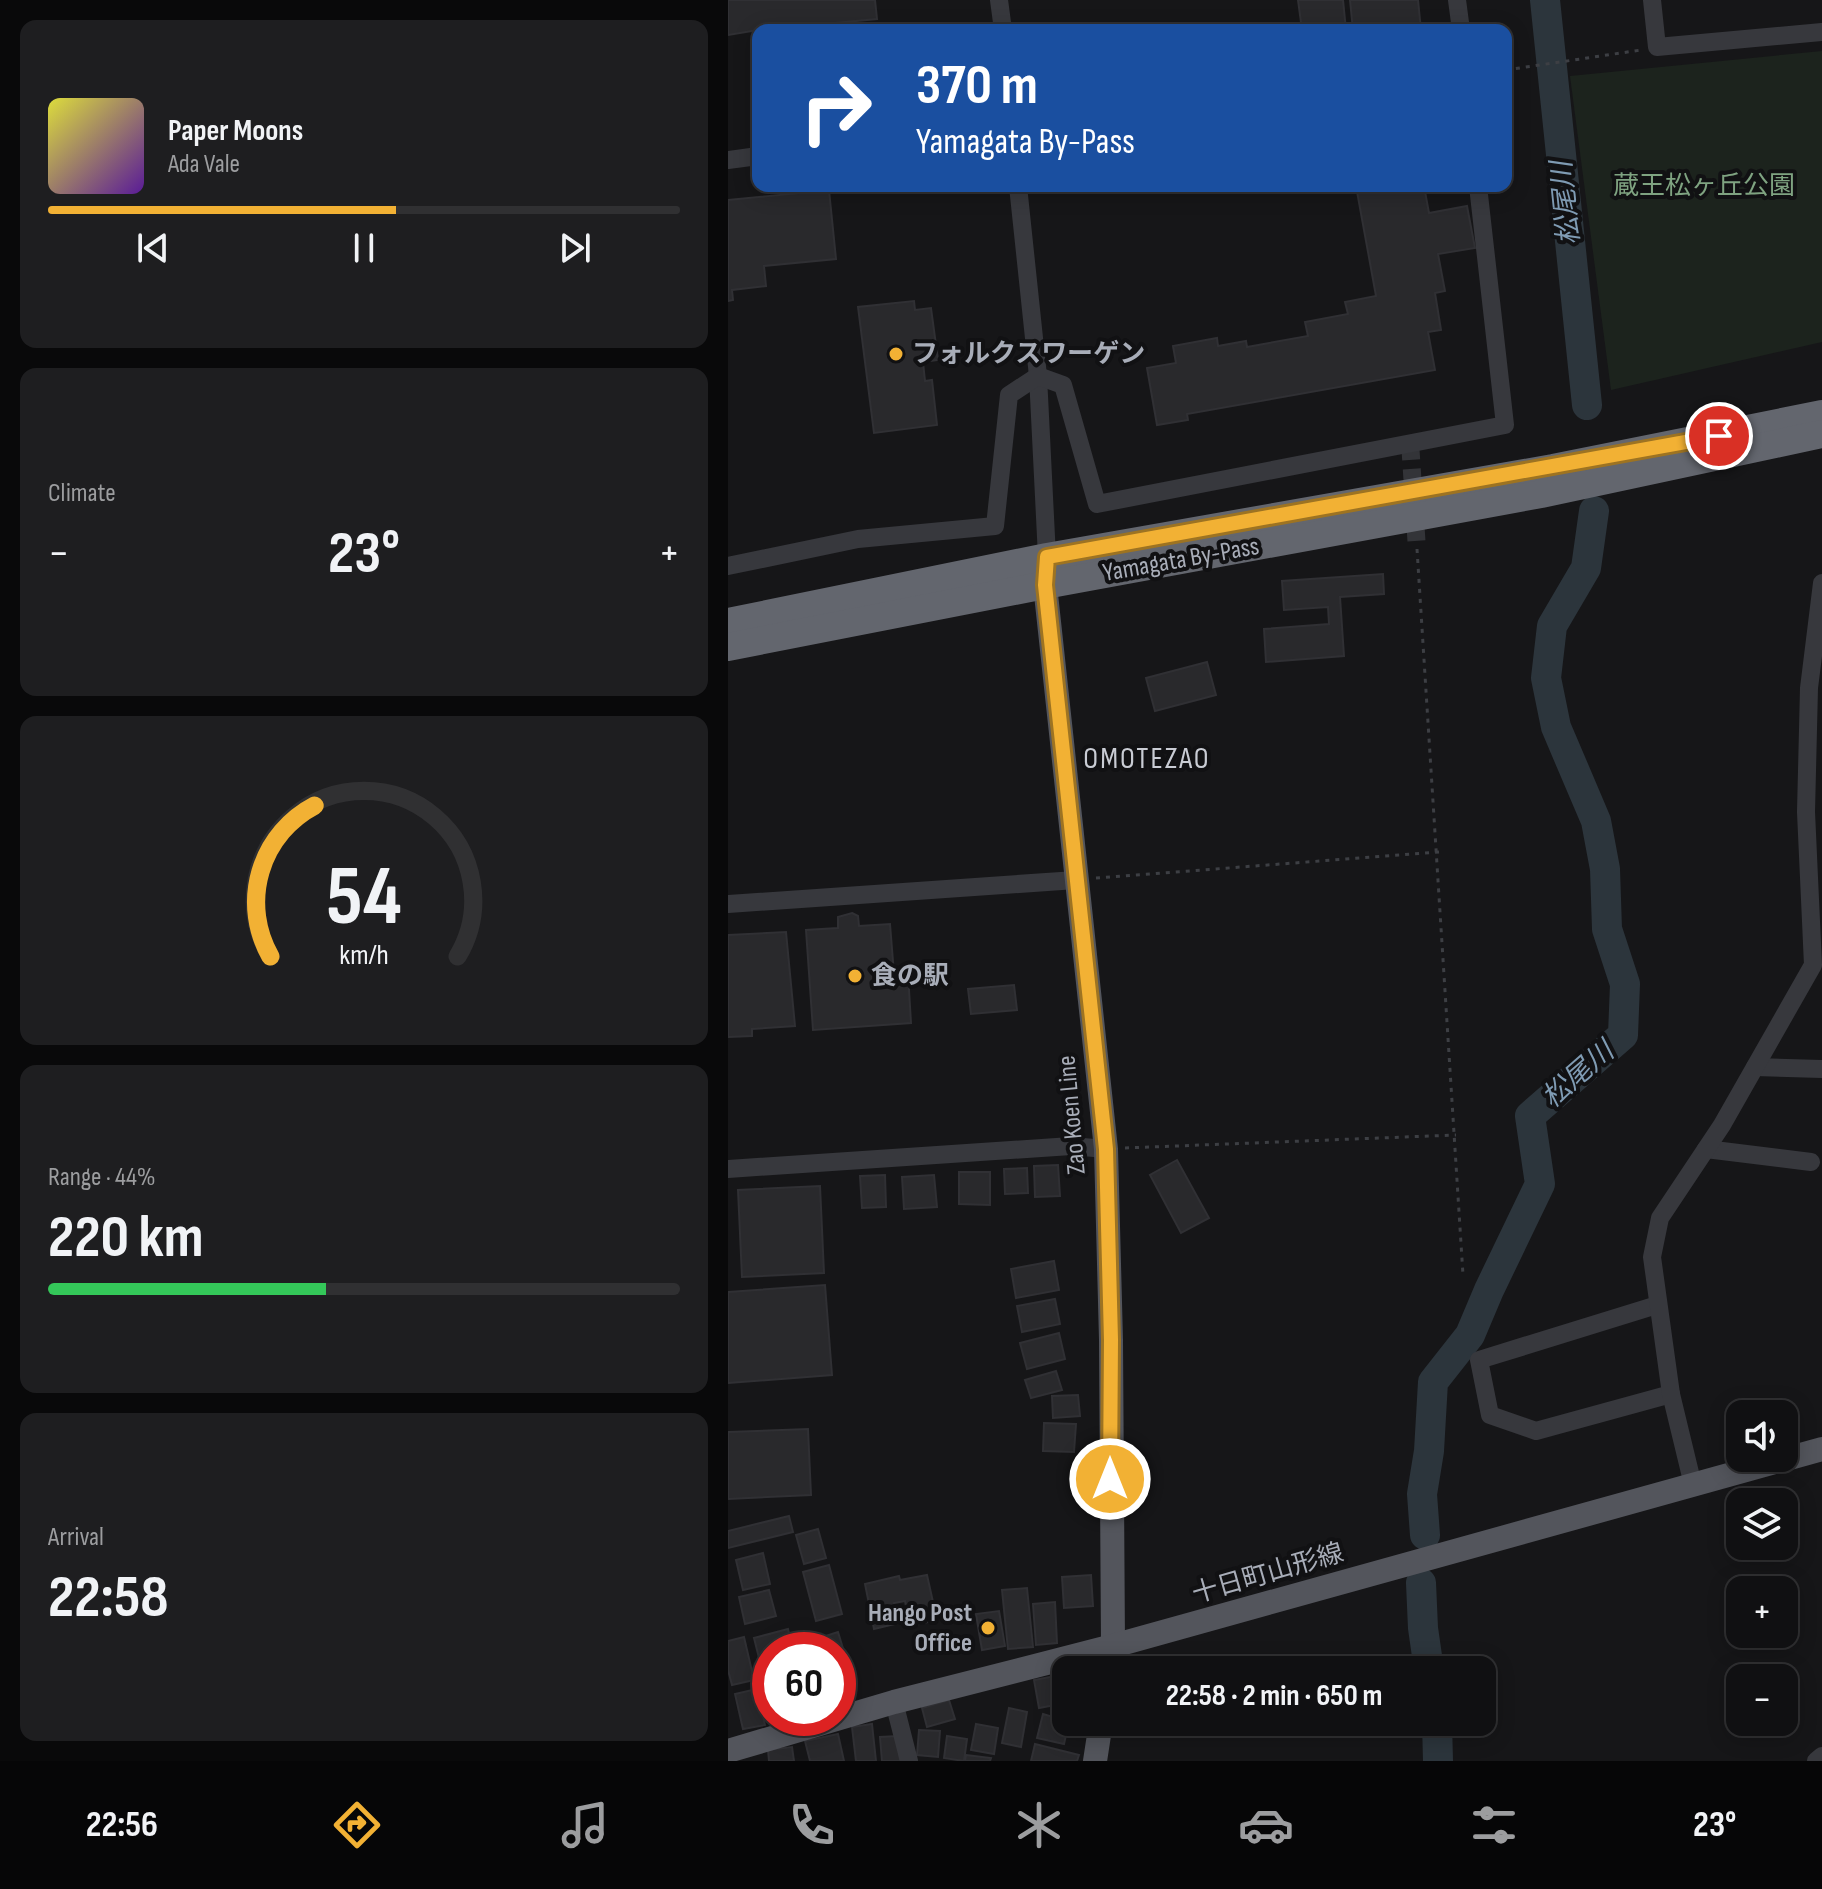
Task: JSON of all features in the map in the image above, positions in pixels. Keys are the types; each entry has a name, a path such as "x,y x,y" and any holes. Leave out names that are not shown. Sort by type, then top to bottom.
{"highway":[{"name":"Yamagata By-Pass","path":"728,647 1046,571 1822,414"},
{"name":"Yamagata By-Pass","path":"728,622 1541,494 1822,434"}],"main road":[{"name":"Zao Koen Line","path":"1046,571 1106,1149 1111,1340 1111,1656"},
{"name":"十日町山形線","path":"1118,1656 1822,1449"},
{"name":"十日町山形線","path":"728,1751 894,1702 1052,1670"},
{"path":"1095,1761 1099,1736"}],"street":[{"path":"999,0 1002,24"},
{"path":"1457,0 1460,24"},
{"path":"1652,0 1657,47 1822,32"},
{"path":"728,160 752,157"},
{"path":"1019,192 1038,376 1046,571"},
{"path":"1038,376 1063,385 1097,504 1505,425 1479,192"},
{"path":"728,566 858,539 995,526 1009,395 1038,376"},
{"path":"1693,1485 1671,1394 1652,1257 1660,1218 1818,967 1806,812 1808,703 1822,583"},
{"path":"728,904 1076,880"},
{"path":"1755,1067 1822,1069"},
{"path":"728,1169 1071,1146 1106,1149"},
{"path":"1706,1149 1811,1162"},
{"path":"1657,1305 1479,1360 1490,1415 1536,1431 1671,1394"},
{"path":"894,1702 909,1761"},
{"path":"1816,1761 1822,1756"}],"path":[{"path":"1512,69 1657,47"},
{"path":"1417,549 1439,852 1463,1275"},
{"path":"1076,880 1439,852"},
{"path":"1106,1149 1456,1135"}],"green space":[{"name":"蔵王松ヶ丘公園","path":"1822,51 1822,342 1611,390 1570,76"}],"building":[{"path":"728,0 875,0 877,19 823,24 752,24 752,31 728,35"},
{"path":"1298,0 1343,0 1345,24 1301,24"},
{"path":"1350,0 1418,0 1420,24 1352,24"},
{"path":"829,192 836,259 764,266 766,286 732,290 733,300 728,301 728,200"},
{"path":"1357,192 1425,192 1429,213 1467,206 1475,248 1438,254 1445,291 1435,293 1441,330 1428,332 1435,370 1187,414 1188,420 1157,425 1147,368 1176,363 1173,346 1217,338 1218,346 1246,341 1247,347 1308,336 1305,322 1348,314 1345,302 1376,296"},
{"path":"914,301 915,310 931,308 938,360 923,362 925,381 932,380 937,425 874,433 858,307"},
{"path":"1383,574 1384,594 1340,597 1344,656 1266,662 1264,629 1329,624 1328,607 1284,610 1282,581"},
{"path":"1207,662 1216,695 1155,711 1146,678"},
{"path":"852,913 858,916 859,926 890,924 894,974 908,973 911,1023 813,1030 806,930 838,928 838,917"},
{"path":"786,932 795,1026 752,1029 752,1036 728,1037 728,935"},
{"path":"1014,985 1017,1010 971,1014 968,989"},
{"path":"1177,1160 1209,1218 1181,1233 1150,1175"},
{"path":"1058,1165 1060,1196 1035,1197 1034,1166"},
{"path":"1027,1168 1028,1193 1005,1194 1004,1169"},
{"path":"959,1172 990,1172 990,1205 959,1204"},
{"path":"885,1175 886,1207 862,1208 860,1176"},
{"path":"934,1175 937,1207 904,1209 902,1177"},
{"path":"820,1186 824,1273 742,1277 738,1190"},
{"path":"1054,1261 1059,1290 1016,1298 1011,1269"},
{"path":"825,1285 832,1375 728,1383 728,1292"},
{"path":"1055,1299 1060,1324 1022,1332 1017,1306"},
{"path":"1059,1333 1065,1359 1027,1369 1020,1343"},
{"path":"1056,1371 1062,1390 1031,1398 1025,1380"},
{"path":"1078,1395 1080,1416 1053,1418 1052,1396"},
{"path":"1044,1423 1076,1424 1074,1452 1043,1451"},
{"path":"808,1429 811,1495 728,1499 728,1432"},
{"path":"789,1516 793,1532 728,1548 728,1531"},
{"path":"818,1529 826,1558 804,1564 796,1535"},
{"path":"763,1553 770,1584 743,1590 736,1560"},
{"path":"829,1565 842,1614 816,1621 803,1572"},
{"path":"927,1575 937,1620 910,1626 905,1601 894,1603 899,1623 874,1629 865,1584 899,1576 900,1580"},
{"path":"1091,1575 1093,1606 1064,1608 1062,1577"},
{"path":"1027,1588 1033,1647 1008,1649 1002,1590"},
{"path":"769,1590 776,1616 745,1624 739,1597"},
{"path":"1055,1602 1057,1643 1036,1645 1033,1604"},
{"path":"999,1611 1005,1646 982,1650 976,1614"},
{"path":"744,1637 752,1680 732,1685 728,1670 728,1641"},
{"path":"1052,1677 1052,1706 1039,1708 1034,1680"},
{"path":"752,1690 752,1727 743,1729 735,1694"},
{"path":"949,1700 955,1719 927,1727 922,1708"},
{"path":"1009,1708 1027,1712 1021,1747 1002,1743"},
{"path":"1043,1714 1052,1717 1052,1736 1066,1736 1064,1744 1037,1738"},
{"path":"872,1724 876,1761 856,1761 853,1736 856,1736 856,1726"},
{"path":"976,1724 998,1728 994,1754 971,1750"},
{"path":"919,1730 940,1731 938,1757 917,1755"},
{"path":"838,1736 844,1761 810,1761 805,1741"},
{"path":"898,1736 900,1761 882,1761 880,1737"},
{"path":"947,1736 967,1739 964,1761 944,1758"},
{"path":"1035,1744 1079,1755 1077,1761 1031,1761"},
{"path":"792,1747 794,1761 769,1761 768,1750"},
{"path":"966,1755 991,1758 990,1761 965,1761"}],"waterway":[{"name":"松尾川","path":"1545,0 1587,405"},
{"name":"松尾川","path":"1425,1535 1422,1494 1429,1451 1433,1382 1470,1335 1540,1184 1530,1116 1623,1035 1625,984 1607,929 1605,869 1596,821 1556,727 1546,678 1552,626 1586,568 1594,511"},
{"name":"松尾川","path":"1421,1583 1427,1656"},
{"name":"松尾川","path":"1437,1736 1438,1761"}],"tunnel":[{"path":"1410,442 1417,549"}],"place":[{"name":"フォルクスワーゲン","path":"896,354"},
{"name":"食の駅","path":"855,976"},
{"name":"Hango Post Office","path":"988,1628"}],"district":[{"name":"OMOTEZAO","path":"1147,759"}],"route":[{"path":"1110,1479 1111,1340 1106,1149 1045,585 1047,557 1719,436"}]}
